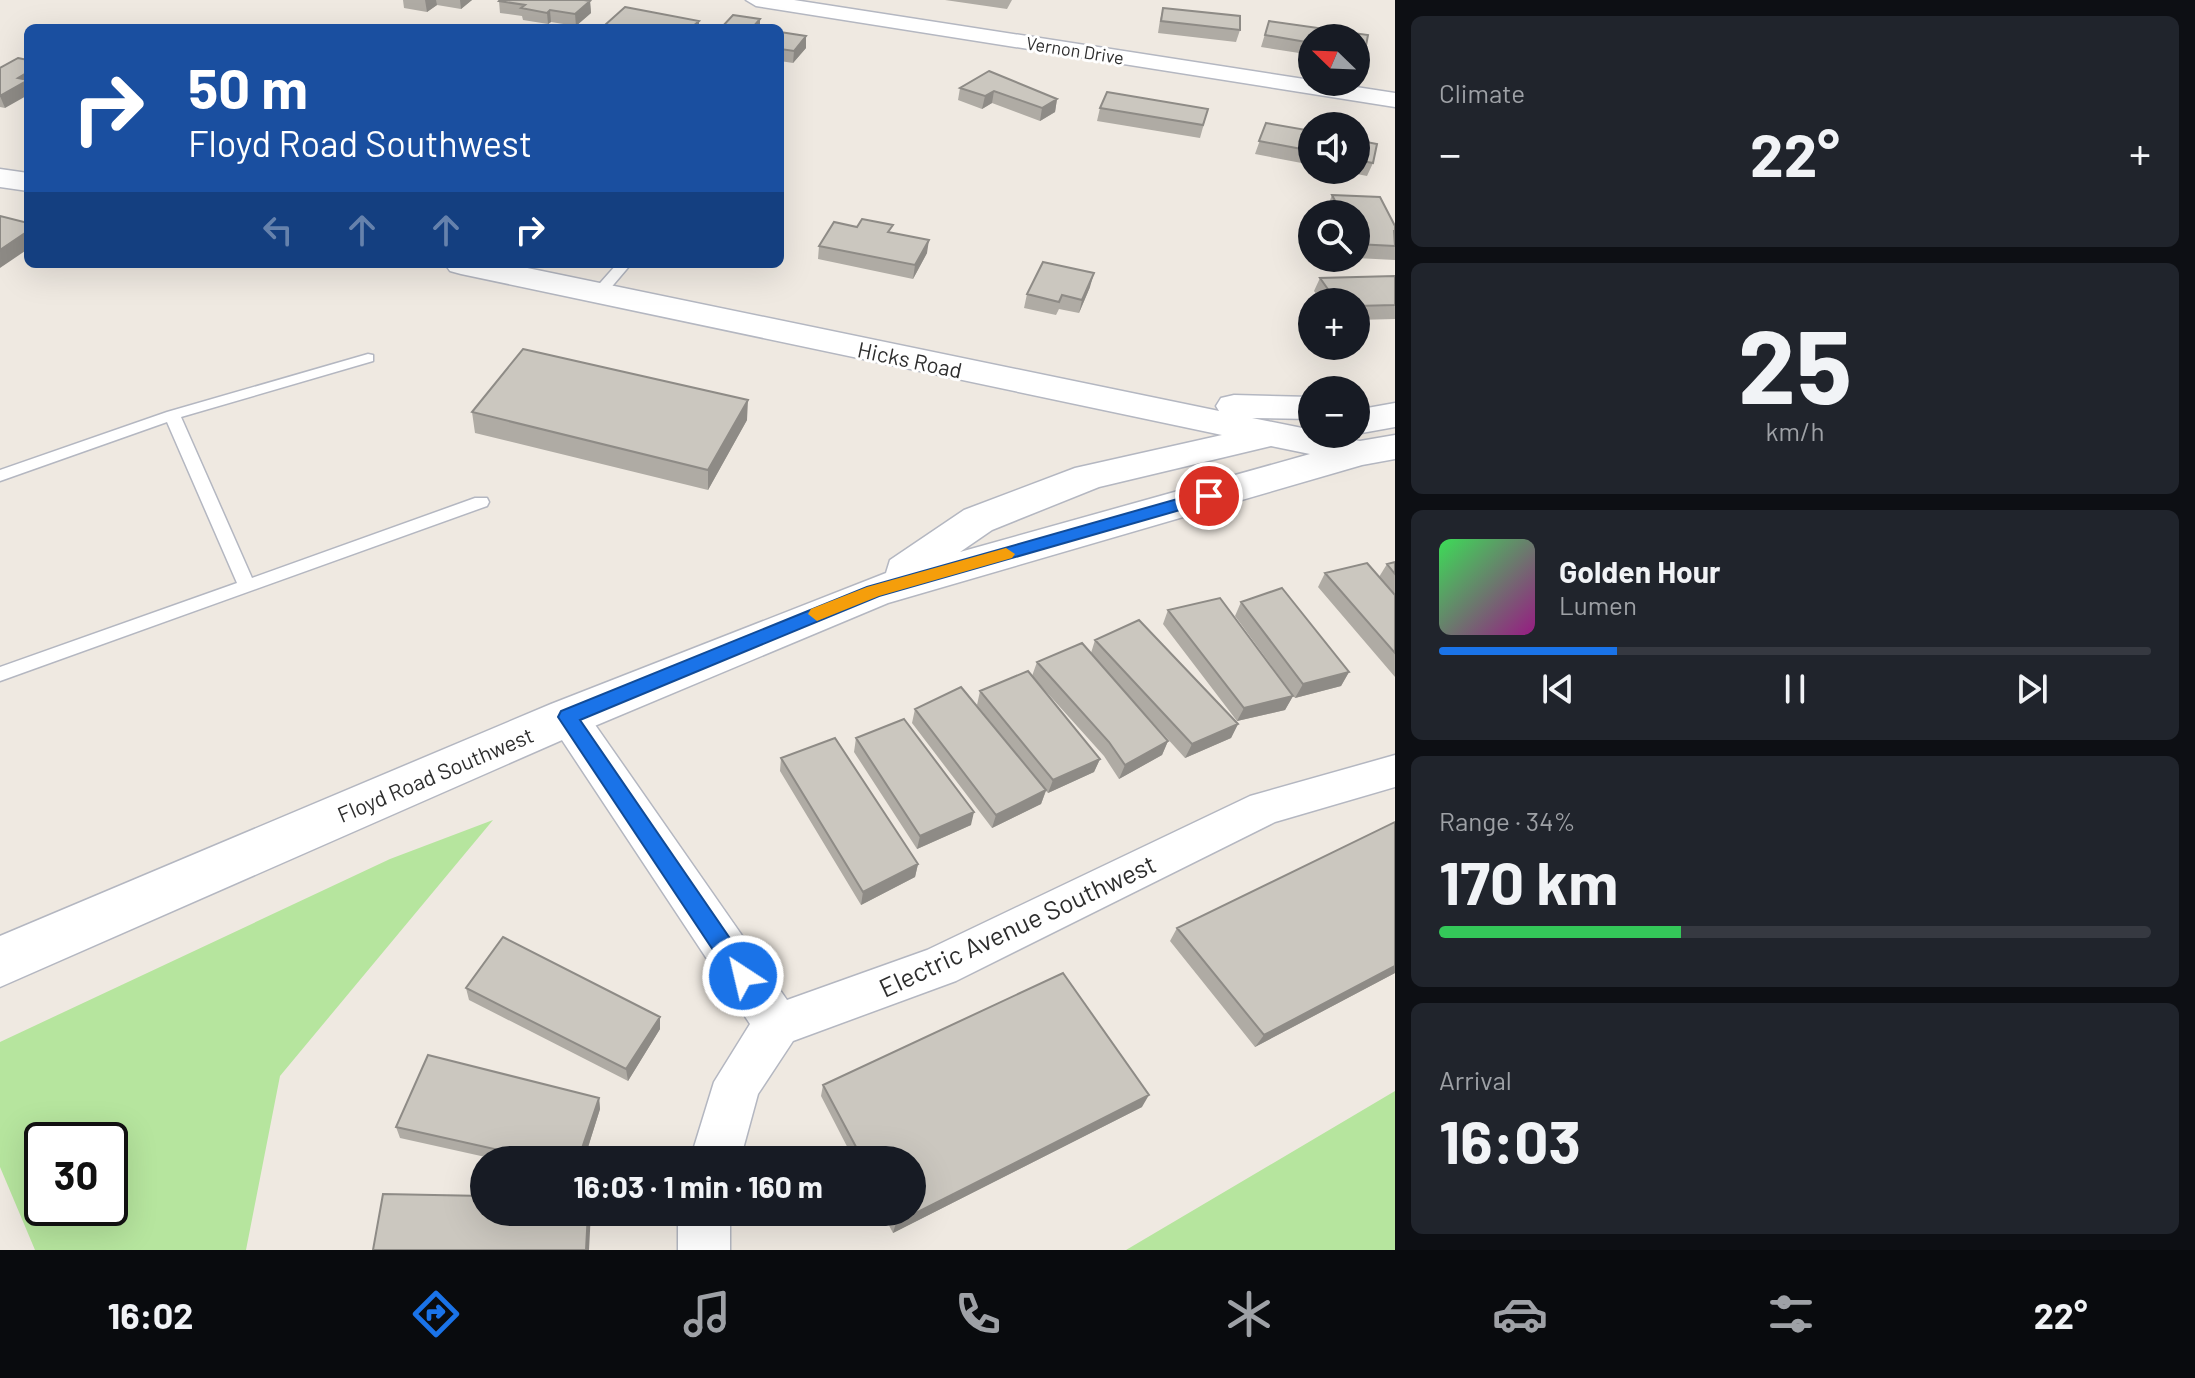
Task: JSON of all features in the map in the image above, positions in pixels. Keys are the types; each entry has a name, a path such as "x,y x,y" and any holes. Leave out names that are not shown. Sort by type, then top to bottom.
{"main road":[{"path":"0,178 24,181"},
{"name":"Hicks Road","path":"479,268 959,370 1105,397 1160,414 1293,432"},
{"path":"959,370 996,387 1091,411 1112,425 1119,443 1089,477"},
{"path":"1105,397 1298,407"},
{"path":"1370,406 1395,404"},
{"name":"Floyd Road Southwest","path":"1370,440 1395,415"},
{"name":"Floyd Road Southwest","path":"873,592 978,520 1089,477 1293,432"},
{"name":"Floyd Road Southwest","path":"0,962 568,717 873,592 1344,448"}],"street":[{"name":"Vernon Drive","path":"756,0 1395,100"},
{"path":"568,717 777,1025 736,1088 719,1146"},
{"name":"Electric Avenue Southwest","path":"777,1025 940,966 1264,808 1395,771"},
{"path":"704,1226 704,1250"}],"lane":[{"path":"598,294 621,268"},
{"path":"0,476 172,415 368,358"},
{"path":"172,415 247,586"},
{"path":"0,674 481,502"}],"green space":[{"path":"493,820 280,1076 246,1250 35,1250 25,1226 128,1226 128,1122 24,1122 24,1224 0,1167 0,1042 390,859"},
{"path":"1395,1091 1395,1250 1126,1250"}],"building":[{"path":"500,0 590,1 575,14 550,10 547,13"},
{"path":"625,7 699,21 696,24 606,24"},
{"path":"1163,8 1240,16 1240,30 1161,21"},
{"path":"733,15 760,19 756,24 725,24"},
{"path":"1269,21 1298,25 1298,41 1265,35"},
{"path":"784,33 806,36 794,51 784,50"},
{"path":"18,58 24,59 24,74 18,78 24,79 24,82 0,96 0,68"},
{"path":"989,71 1057,99 1042,108 994,91 985,96 960,88"},
{"path":"1107,92 1208,109 1203,125 1100,108"},
{"path":"1266,123 1298,129 1298,148 1259,141"},
{"path":"1370,143 1377,144 1373,163 1370,162"},
{"path":"1332,195 1380,197 1395,226 1395,246 1370,245 1370,200 1335,200"},
{"path":"0,216 24,222 24,234 0,250"},
{"path":"862,219 893,225 888,232 929,240 915,265 819,246 834,222 857,227"},
{"path":"1043,262 1094,273 1082,300 1062,295 1059,302 1027,294"},
{"path":"1395,276 1395,305 1370,306 1370,288 1327,288 1320,278"},
{"path":"523,349 748,400 708,470 472,412"},
{"path":"1395,562 1395,574 1387,564"},
{"path":"1367,563 1395,595 1395,653 1325,573"},
{"path":"1282,588 1349,672 1303,684 1241,602"},
{"path":"1220,598 1293,696 1244,708 1168,610"},
{"path":"1139,620 1238,724 1192,744 1095,640"},
{"path":"1082,643 1168,741 1125,765 1109,742 1037,662"},
{"path":"1028,671 1100,759 1053,780 980,691"},
{"path":"961,687 1046,790 996,815 915,709"},
{"path":"904,719 974,812 920,836 856,738"},
{"path":"835,738 918,864 863,892 781,758"},
{"path":"1395,822 1395,966 1264,1035 1177,928"},
{"path":"503,937 660,1017 626,1069 466,988"},
{"path":"1063,973 1149,1095 926,1208 926,1146 856,1146 823,1085"},
{"path":"428,1055 599,1098 583,1146 481,1146 396,1127"},
{"path":"383,1194 470,1196 470,1226 587,1226 586,1250 373,1250"}],"slow traffic":[{"path":"817,614 873,592 1006,554"}],"route":[{"path":"743,976 568,717 873,592 1209,496"}]}
